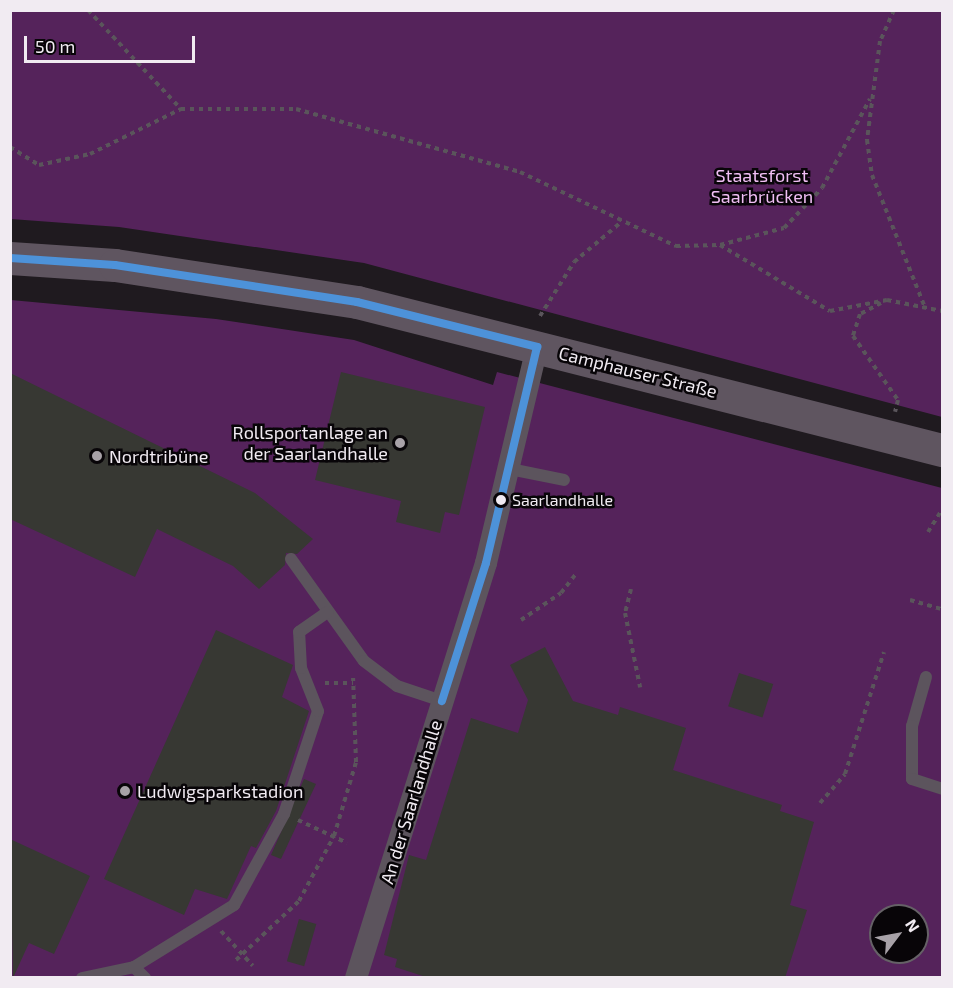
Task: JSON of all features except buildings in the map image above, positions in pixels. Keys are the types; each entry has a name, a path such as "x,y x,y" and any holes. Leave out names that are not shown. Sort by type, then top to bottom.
{"main road":[{"name":"Camphauser Straße","path":"10,258 240,282 539,332 942,450"}],"street":[{"name":"An der Saarlandhalle","path":"356,978 442,701 510,469 539,332"}],"lane":[{"path":"510,469 564,480"},
{"path":"291,560 364,662 397,686 442,701"},
{"path":"82,978 134,967 234,905 284,814 318,711 301,668 299,632 328,612"},
{"path":"926,677 912,726 912,779 942,789"},
{"path":"134,967 145,978"}],"path":[{"path":"88,10 181,109"},
{"path":"894,10 880,40 867,140 872,175 924,305"},
{"path":"10,147 39,165 90,153 181,109 296,109 520,172 621,222 676,246 720,245 784,228 822,188 872,96"},
{"path":"539,332 574,262 621,222"},
{"path":"720,245 830,311 887,300 924,305 942,311"},
{"path":"887,300 860,314 853,336 898,400 890,436"},
{"path":"928,532 942,510"},
{"path":"521,620 561,593 575,575"},
{"path":"631,589 626,613 640,687"},
{"path":"910,600 942,609"},
{"path":"820,804 845,774 884,652"},
{"path":"236,960 299,901 334,836 356,762 353,681 318,684"},
{"path":"295,819 347,843"},
{"path":"220,929 253,966"}],"green space":[{"name":"Staatsforst Saarbrücken","path":"11,10 942,11 942,417 364,263 119,227 11,219"},
{"path":"11,300 216,319 354,340 493,385 497,372 942,488 942,977 11,978"}],"transit line":[{"path":"10,258 115,265 357,302 537,347 486,563 442,701"}],"place":[{"name":"Rollsportanlage an der Saarlandhalle","path":"400,443"},
{"name":"Nordtribüne","path":"97,456"},
{"name":"Saarlandhalle","path":"501,500"},
{"name":"Ludwigsparkstadion","path":"125,791"}]}
